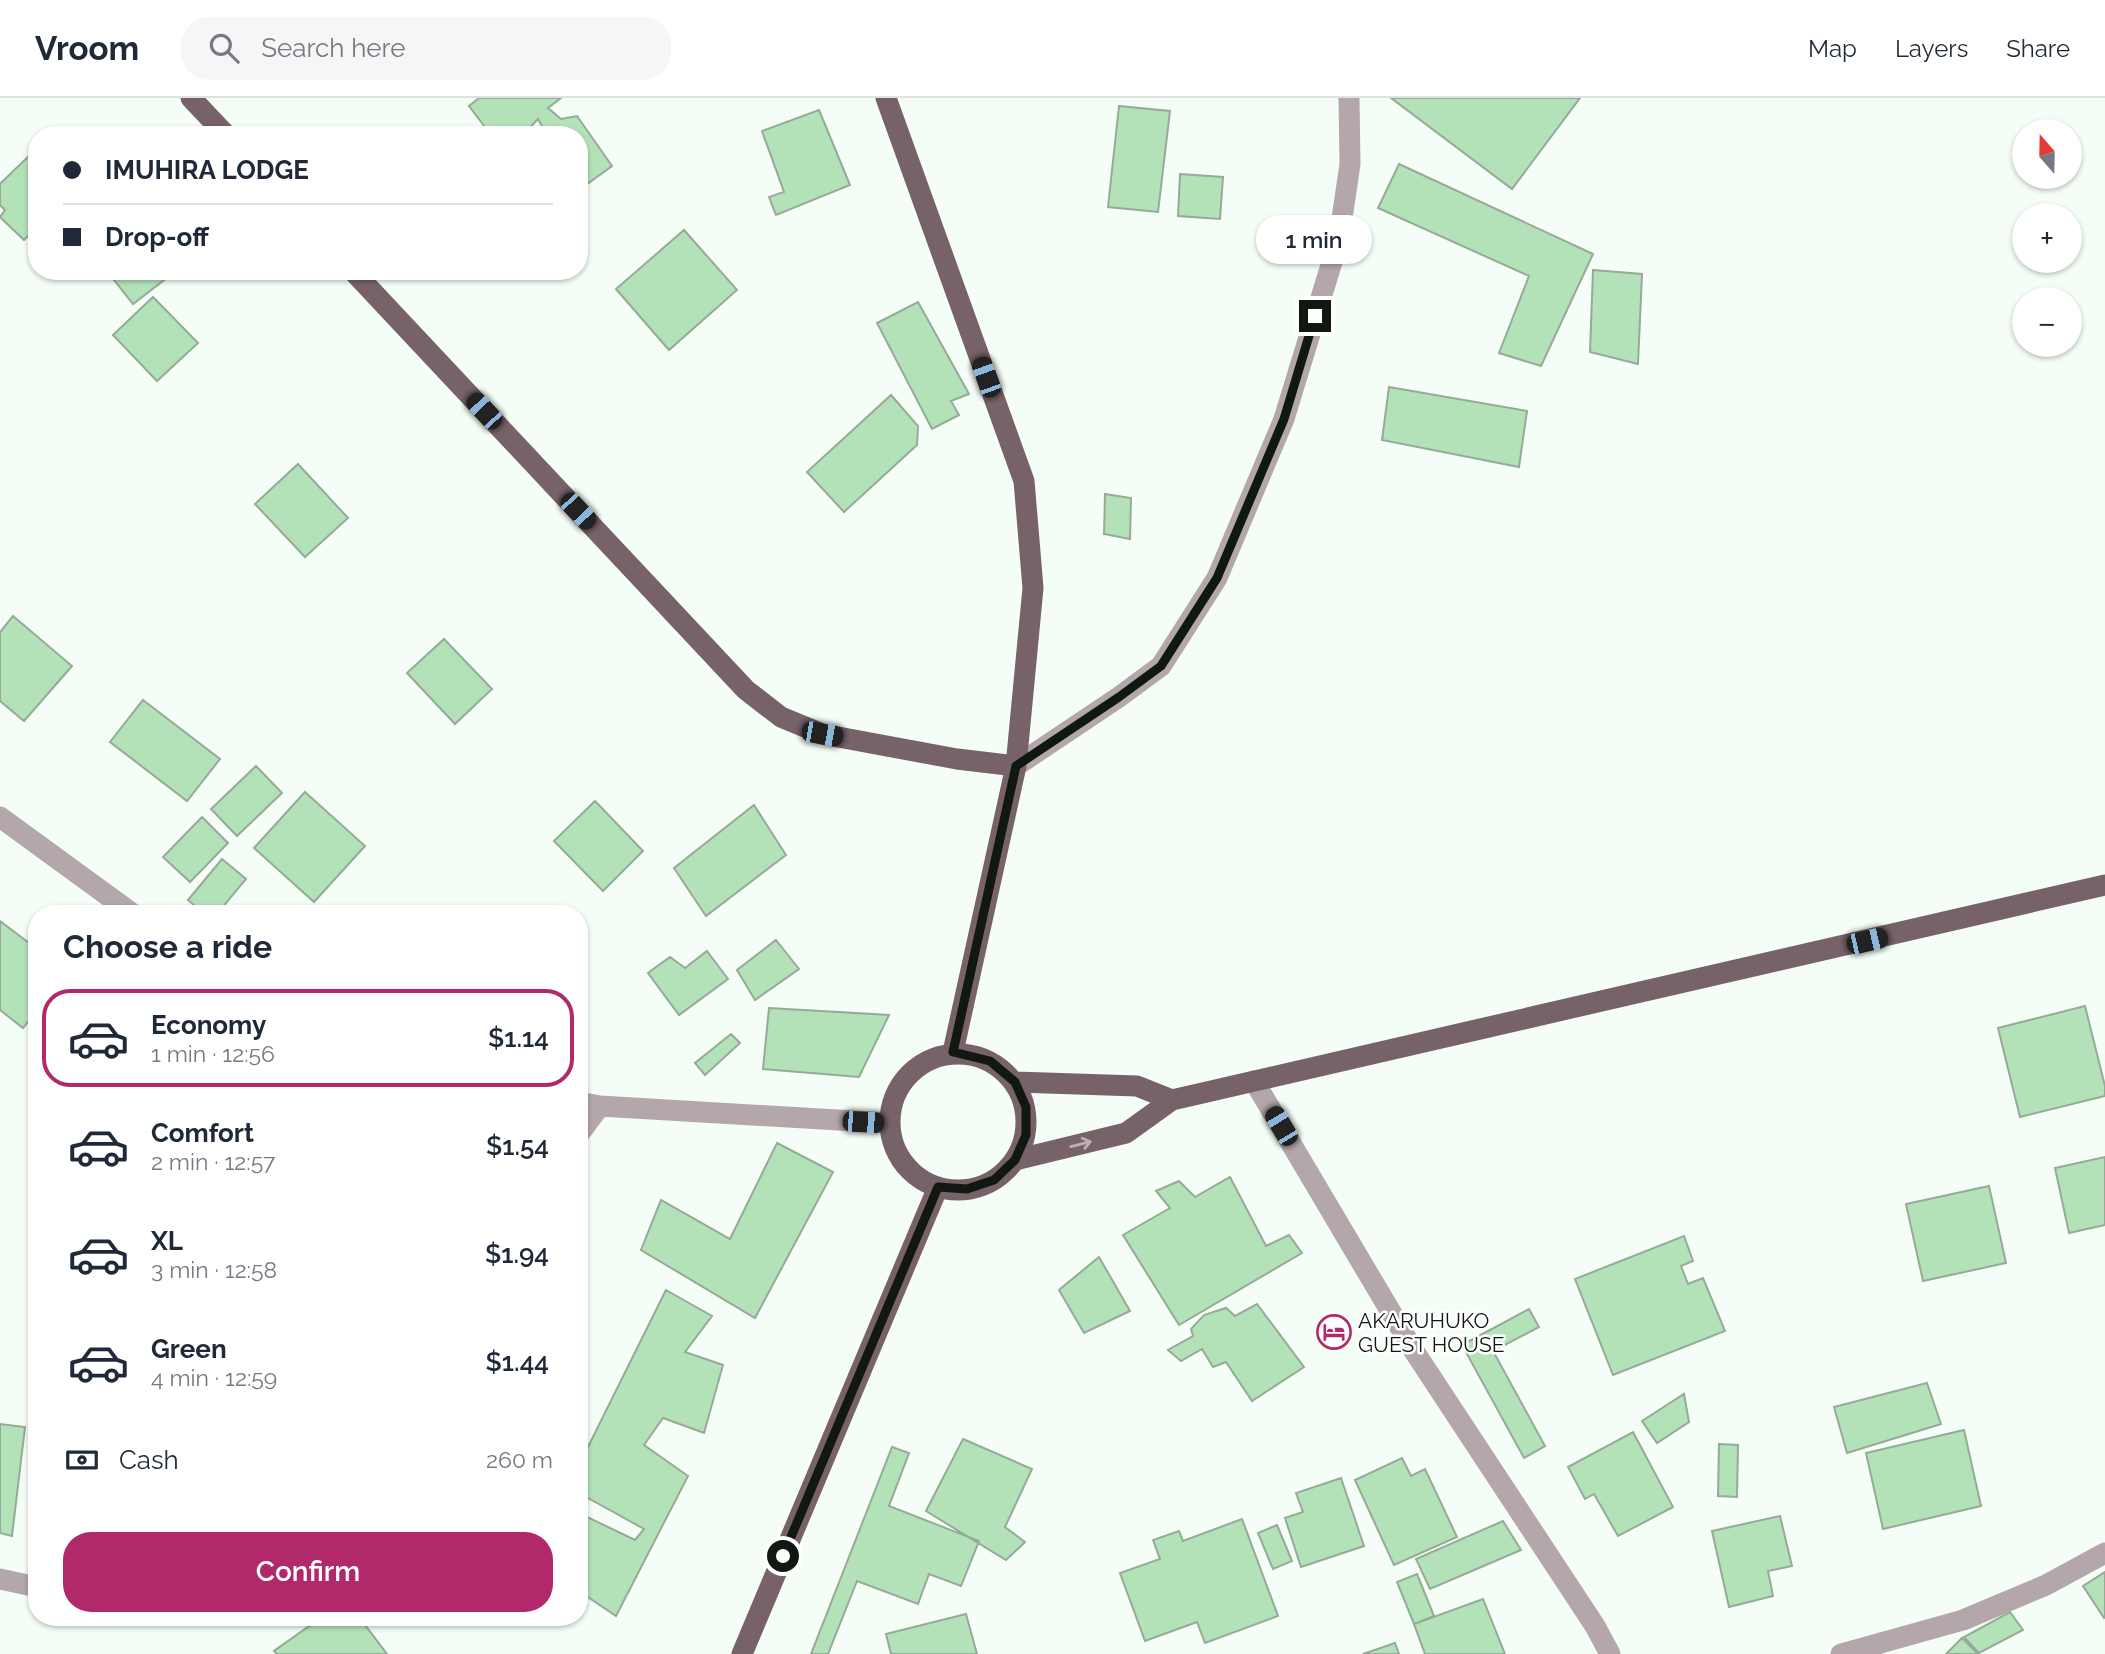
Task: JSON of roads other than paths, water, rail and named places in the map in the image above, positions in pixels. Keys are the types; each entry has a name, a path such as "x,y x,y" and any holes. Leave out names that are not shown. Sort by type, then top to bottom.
{"main road":[{"path":"191,98 217,126"},
{"path":"886,98 1024,481 1033,588 1016,766 953,1052"},
{"path":"362,280 746,690 781,717 822,734 957,759 1016,766"},
{"path":"1015,1160 1126,1133 1172,1100 2105,885"},
{"path":"953,1052 990,1061 1015,1082 1026,1107 1026,1135 1015,1160 994,1180 967,1189 938,1187 913,1174 895,1151 889,1124 898,1088 924,1063 953,1052"},
{"path":"1015,1082 1137,1086 1172,1100"},
{"path":"742,1654 938,1187"}],"street":[{"path":"1016,766 1161,666 1217,578 1284,419 1339,239 1350,164 1349,98"},
{"path":"0,817 121,905"},
{"path":"1254,1081 1414,1351 1595,1626 1610,1654"},
{"path":"590,1104 889,1124"},
{"path":"1840,1654 1963,1620 2046,1585 2105,1553"},
{"path":"0,1579 28,1585"}],"place":[{"name":"AKARUHUKO GUEST HOUSE","path":"1334,1332"}]}
